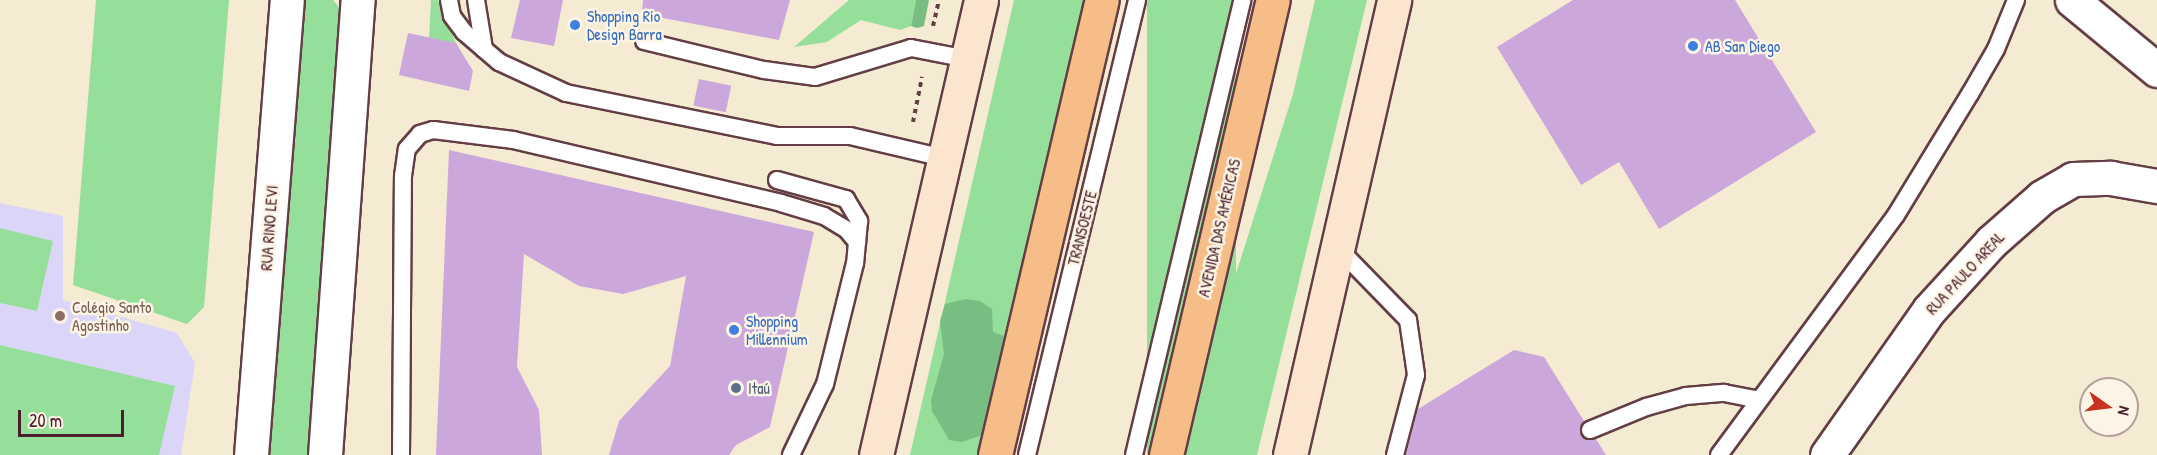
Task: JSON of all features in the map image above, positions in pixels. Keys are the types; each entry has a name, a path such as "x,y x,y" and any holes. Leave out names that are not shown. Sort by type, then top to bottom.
{"highway":[{"path":"995,455 1102,0"},
{"name":"AVENIDA DAS AMÉRICAS","path":"1166,455 1273,0"}],"main road":[{"path":"876,455 981,0"},
{"path":"1290,455 1394,0"}],"street":[{"name":"RUA RINO LEVI","path":"251,455 287,0"},
{"path":"325,455 358,0"},
{"path":"2072,0 2157,70"},
{"name":"RUA PAULO AREAL","path":"1827,455 1929,310 1991,242 2042,197 2073,179 2111,178 2157,186"}],"lane":[{"path":"449,0 452,16 484,49 517,73 566,93 777,136 850,136 944,158"},
{"path":"476,0 484,49"},
{"name":"TRANSOESTE","path":"1027,455 1137,0"},
{"path":"1134,455 1242,0"},
{"path":"1719,455 1896,215 1975,86 2016,0"},
{"path":"645,41 803,76 837,72 894,50 911,48 967,59"},
{"path":"401,455 403,176 406,149 420,134 433,130 513,140 781,203 838,222 857,242"},
{"path":"777,180 846,199 859,221 857,242 825,384 791,455"},
{"path":"1337,248 1408,320 1416,375 1395,455"},
{"path":"1590,430 1646,407 1686,396 1724,393 1759,400"}],"shaded area":[{"name":"Colégio Santo Agostinho","path":"0,203 63,216 63,300 177,333 195,363 181,455 0,455"}],"green space":[{"path":"96,0 229,0 204,307 187,324 73,285"},
{"path":"306,0 333,0 342,11 307,455 263,455 303,4"},
{"path":"431,0 438,0 456,43 429,38"},
{"path":"849,0 916,0 911,26 900,30 861,20 827,42 794,47"},
{"path":"916,0 929,0 924,26 917,28 911,26"},
{"path":"1014,0 1085,0 1069,97 985,455 910,455"},
{"path":"1147,0 1236,0 1236,455 1147,455"},
{"path":"1315,0 1367,0 1257,455 1186,455 1214,343 1293,94"},
{"path":"0,228 53,241 37,311 0,303"},
{"path":"966,299 980,301 992,309 993,332 1012,339 985,434 962,442 949,440 932,411 931,400 944,354 940,321 945,304"},
{"path":"0,345 175,386 159,455 0,455"}],"building":[{"path":"520,0 563,0 554,46 511,38"},
{"path":"643,0 790,0 779,40 642,14"},
{"path":"1573,0 1735,0 1816,132 1659,229 1619,162 1581,185 1497,47"},
{"path":"408,33 456,43 473,71 469,91 399,75"},
{"path":"699,79 731,86 726,112 693,105"},
{"name":"Shopping Millennium","path":"449,150 814,232 770,427 736,445 729,455 609,455 619,421 670,366 686,276 623,294 579,286 524,254 517,367 539,410 542,455 436,455"},
{"path":"1514,350 1544,357 1584,421 1581,435 1588,440 1596,439 1606,455 1406,455 1418,409"}],"place":[{"name":"Shopping Rio Design Barra","path":"575,25"},
{"name":"AB San Diego","path":"1693,46"},
{"name":"Colégio Santo Agostinho","path":"60,316"},
{"name":"Shopping Millennium","path":"734,330"},
{"name":"Itaú","path":"736,388"}]}
